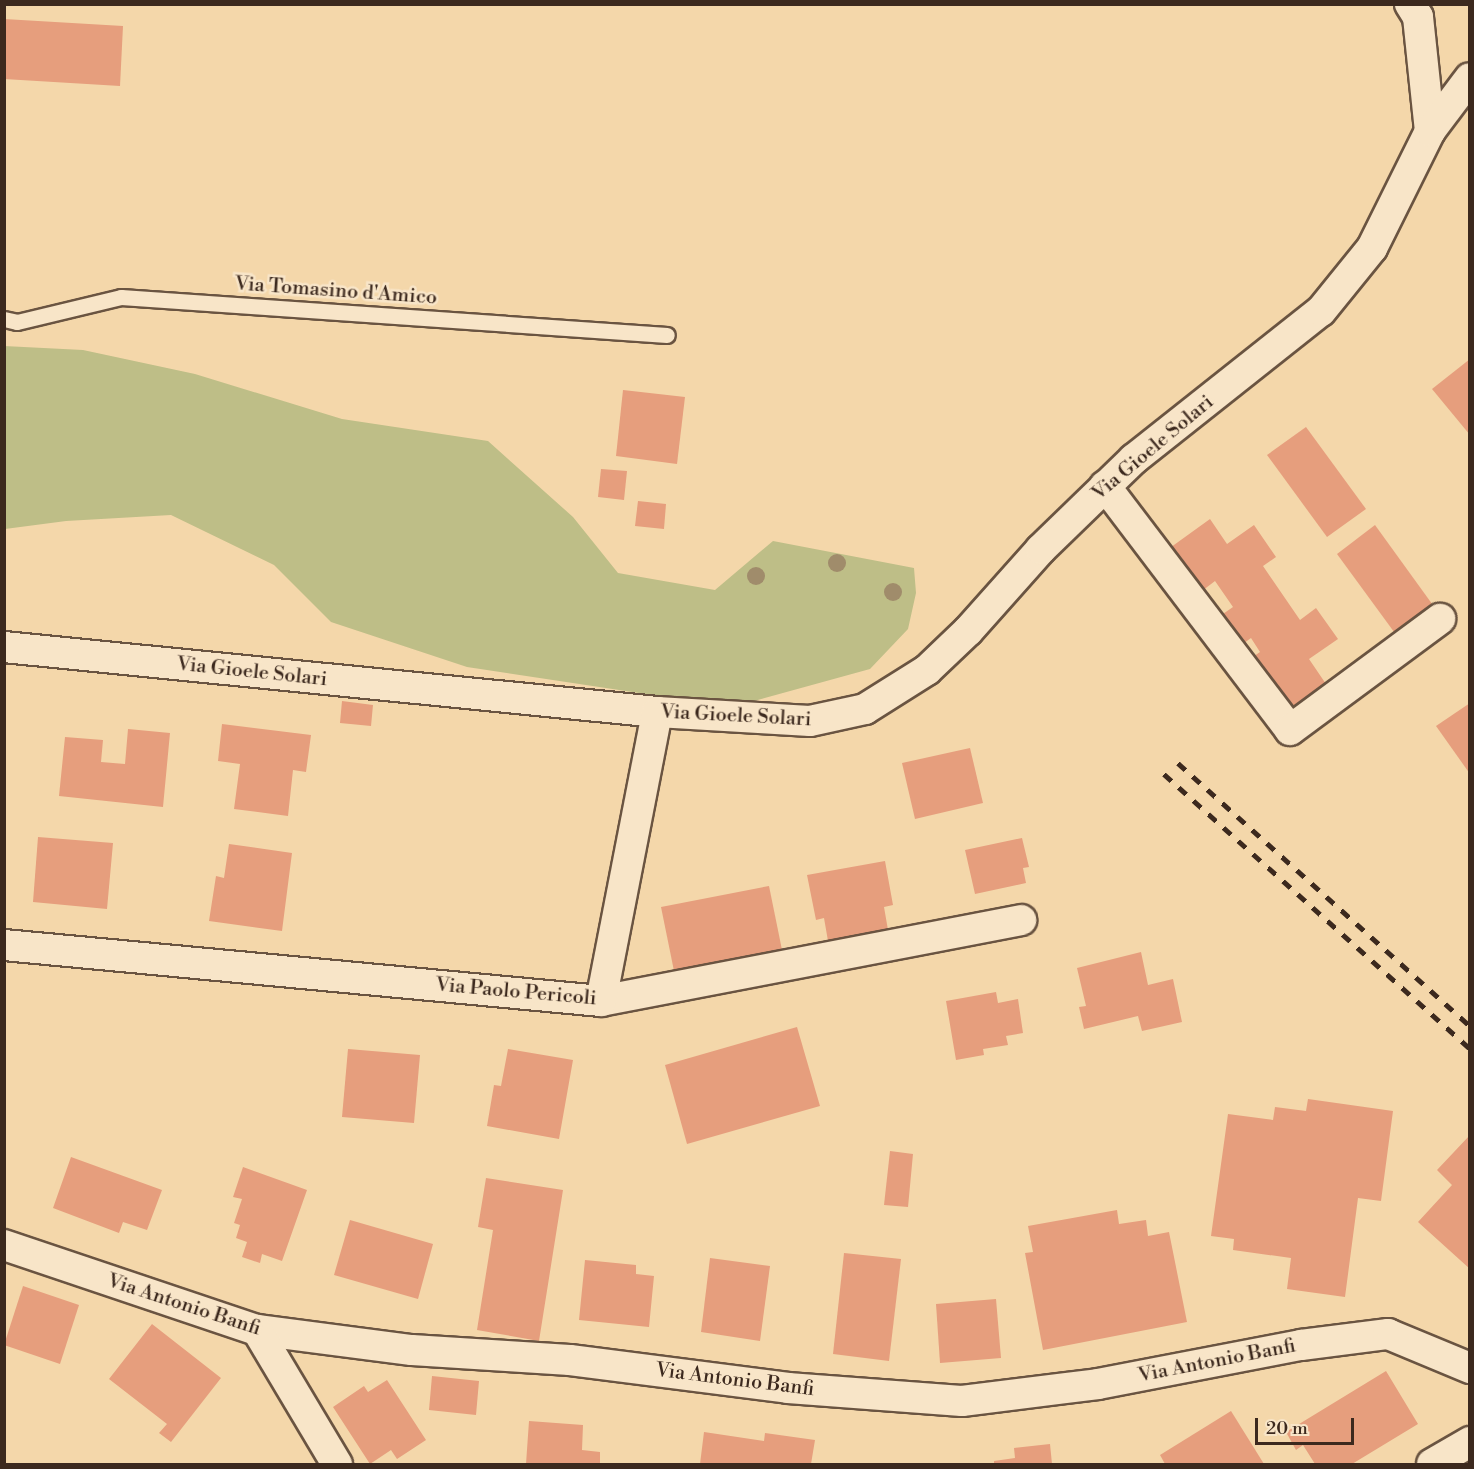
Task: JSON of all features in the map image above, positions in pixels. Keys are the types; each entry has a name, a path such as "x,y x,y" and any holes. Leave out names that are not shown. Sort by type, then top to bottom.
{"street":[{"path":"1418,9 1430,131"},
{"name":"Via Gioele Solari","path":"4,647 657,712 810,721 844,717 872,705 911,682 955,644 1041,549 1105,486 1172,428 1289,339 1332,299 1383,230 1430,131 1447,103 1470,78"},
{"path":"1105,486 1290,730 1440,619"},
{"path":"601,1001 657,712"},
{"name":"Via Paolo Pericoli","path":"4,945 601,1001 1021,920"},
{"name":"Via Antonio Banfi","path":"4,1245 257,1330 412,1350 570,1360 788,1388 962,1401 1098,1384 1301,1345 1388,1334 1470,1368"},
{"path":"257,1330 337,1464"},
{"path":"1432,1464 1470,1442"}],"lane":[{"name":"Via Tomasino d'Amico","path":"4,320 17,322 121,297 667,335"}],"green space":[{"path":"4,346 83,350 195,374 342,419 488,441 573,517 618,573 715,590 773,541 914,568 916,593 908,629 870,669 732,707 467,667 331,622 274,565 171,515 66,521 5,529"}],"building":[{"path":"4,19 123,26 120,86 4,79"},
{"path":"1470,359 1470,435 1432,389"},
{"path":"623,390 685,397 677,464 616,456"},
{"path":"1306,427 1366,509 1327,537 1267,455"},
{"path":"601,469 627,471 624,500 598,497"},
{"path":"638,501 666,504 664,529 635,526"},
{"path":"1210,519 1227,544 1254,525 1276,557 1263,566 1300,620 1316,608 1338,639 1309,659 1326,684 1281,716 1244,663 1260,652 1251,638 1240,646 1220,616 1233,607 1215,581 1198,594 1167,550"},
{"path":"1375,525 1435,608 1397,636 1337,554"},
{"path":"342,701 373,705 371,726 340,723"},
{"path":"1470,703 1470,774 1436,726"},
{"path":"222,724 311,735 306,772 293,770 288,816 234,809 240,764 218,761"},
{"path":"128,729 170,733 163,807 59,796 65,737 103,740 101,762 125,764"},
{"path":"970,748 983,803 915,819 902,763"},
{"path":"38,837 113,843 107,909 33,902"},
{"path":"1022,838 1029,867 1023,868 1026,883 975,894 965,850"},
{"path":"229,844 292,853 282,931 209,921 216,876 224,878"},
{"path":"885,861 893,905 884,907 888,930 828,941 824,918 816,920 807,875"},
{"path":"769,886 782,950 674,971 661,907"},
{"path":"1141,952 1148,985 1173,979 1182,1022 1142,1031 1138,1016 1084,1029 1079,1007 1086,1006 1077,968"},
{"path":"996,992 998,1003 1018,999 1023,1033 1006,1036 1008,1045 983,1049 984,1055 956,1060 946,1001"},
{"path":"797,1027 820,1106 687,1144 665,1065"},
{"path":"348,1049 420,1055 414,1123 342,1117"},
{"path":"508,1049 573,1060 559,1139 487,1126 494,1085 501,1086"},
{"path":"1308,1099 1393,1111 1381,1201 1358,1198 1345,1297 1287,1289 1291,1258 1233,1250 1234,1239 1211,1236 1228,1114 1273,1120 1275,1107 1306,1111"},
{"path":"1470,1135 1470,1269 1418,1222 1452,1185 1437,1170"},
{"path":"890,1151 913,1154 908,1207 884,1205"},
{"path":"71,1157 162,1190 147,1230 123,1222 119,1233 53,1208"},
{"path":"243,1167 307,1190 282,1261 262,1254 260,1263 242,1257 247,1242 236,1238 240,1225 234,1223 242,1199 233,1197"},
{"path":"486,1178 563,1190 539,1341 477,1330 493,1230 478,1227"},
{"path":"1117,1210 1119,1224 1146,1220 1148,1236 1169,1232 1187,1322 1043,1350 1025,1253 1033,1252 1028,1226"},
{"path":"350,1220 433,1244 418,1299 334,1275"},
{"path":"844,1253 901,1259 889,1361 833,1354"},
{"path":"710,1258 770,1266 760,1341 701,1332"},
{"path":"585,1260 636,1265 636,1274 654,1276 649,1327 579,1320"},
{"path":"23,1286 79,1305 60,1364 4,1345"},
{"path":"996,1299 1001,1358 940,1363 936,1304"},
{"path":"152,1324 221,1378 171,1442 159,1433 167,1424 109,1379"},
{"path":"1386,1371 1418,1424 1352,1464 1315,1464 1303,1445 1296,1450 1286,1432"},
{"path":"432,1376 479,1381 476,1415 429,1410"},
{"path":"387,1380 426,1440 397,1459 391,1450 370,1464 333,1407 364,1386 368,1392"},
{"path":"1231,1411 1264,1464 1165,1464 1160,1455"},
{"path":"529,1421 583,1425 582,1450 600,1452 600,1464 526,1464"},
{"path":"704,1432 764,1441 765,1433 815,1440 811,1464 700,1464"},
{"path":"1050,1444 1052,1464 994,1464 994,1461 1015,1458 1014,1448"}],"railway":[{"path":"1178,763 1470,1026"},
{"path":"1164,774 1470,1049"}]}
